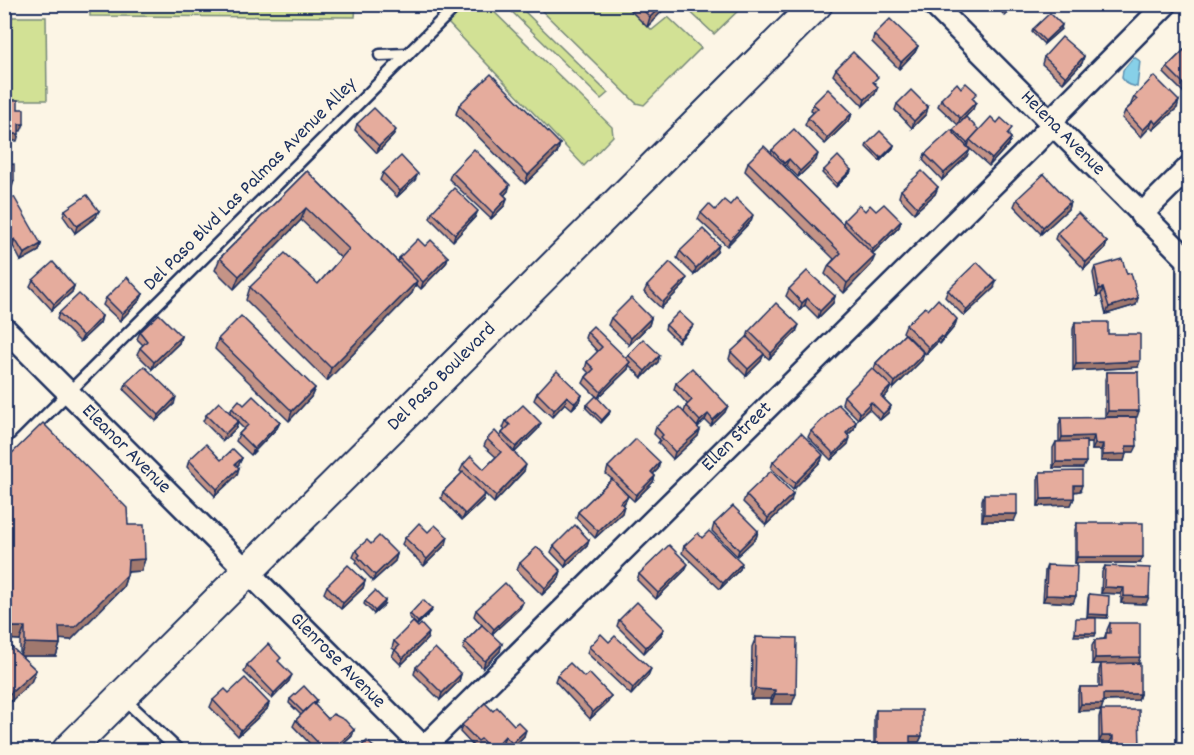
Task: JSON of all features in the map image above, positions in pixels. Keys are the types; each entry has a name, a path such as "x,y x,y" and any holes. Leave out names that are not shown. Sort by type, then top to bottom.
{"main road":[{"name":"Del Paso Boulevard","path":"68,750 817,4"}],"street":[{"name":"Helena Avenue","path":"933,4 1189,262"},
{"name":"Ellen Street","path":"424,749 1052,125 1059,112 1166,4"},
{"path":"1141,215 1190,166"},
{"path":"1188,750 1189,262"},
{"name":"Eleanor Avenue","path":"4,328 248,571"},
{"name":"Glenrose Avenue","path":"248,571 424,749"}],"lane":[{"name":"Del Paso Blvd Las Palmas Avenue Alley","path":"4,457 458,4"},
{"path":"380,55 408,54"},
{"path":"121,697 178,750"}],"green space":[{"path":"90,5 356,5 355,17 90,16"},
{"path":"465,5 487,5 612,127 613,136 584,166 448,23"},
{"path":"505,5 518,5 608,93 601,99"},
{"path":"536,5 625,5 652,30 668,17 701,48 644,105 636,103"},
{"path":"683,5 744,5 714,34"},
{"path":"5,17 46,17 47,100 5,100"}],"water":[{"path":"1134,57 1140,61 1137,87 1127,84 1122,78 1123,70"}],"building":[{"path":"637,4 663,4 650,17"},
{"path":"1003,4 1013,4 1008,9"},
{"path":"1050,13 1062,25 1045,41 1033,29"},
{"path":"890,19 918,46 901,62 874,35"},
{"path":"1062,37 1084,56 1066,77 1044,57"},
{"path":"1190,44 1190,84 1187,87 1167,67"},
{"path":"853,52 878,77 873,82 878,87 865,99 836,69"},
{"path":"491,74 560,144 528,175 459,105"},
{"path":"1154,76 1179,101 1156,124 1153,120 1143,130 1125,111 1137,100 1134,97"},
{"path":"957,83 961,88 966,83 977,93 972,98 976,102 960,118 941,99"},
{"path":"828,89 852,113 827,138 808,118 818,108 813,104"},
{"path":"911,90 928,107 914,121 897,104"},
{"path":"4,100 18,100 18,109 24,109 24,124 19,124 19,134 4,134"},
{"path":"374,108 396,130 379,146 357,124"},
{"path":"966,117 979,130 967,143 953,130"},
{"path":"991,117 997,123 1001,118 1012,128 1007,134 1011,138 992,159 970,140"},
{"path":"794,129 818,154 800,171 789,159 784,163 772,150"},
{"path":"951,130 970,150 944,173 925,154"},
{"path":"880,131 894,145 881,158 867,144"},
{"path":"764,146 875,256 847,283 829,265 841,253 748,162"},
{"path":"474,149 510,185 502,193 507,198 493,213 452,172"},
{"path":"401,156 418,174 400,191 383,173"},
{"path":"838,156 851,170 837,184 824,170"},
{"path":"14,164 14,181 6,181 6,193 4,193 4,165"},
{"path":"307,171 417,281 331,368 250,287 285,253 318,284 349,249 306,208 239,276 220,258"},
{"path":"922,171 938,187 917,207 901,190"},
{"path":"1044,174 1070,202 1043,227 1017,199"},
{"path":"454,188 478,211 455,234 432,212"},
{"path":"87,195 99,211 77,226 65,210"},
{"path":"14,197 41,244 24,254 15,239 4,245 4,203"},
{"path":"736,198 753,215 730,240 701,213 709,204 715,210 724,200 730,205"},
{"path":"884,204 901,221 873,249 844,220 859,205 865,211 870,205 876,211"},
{"path":"1078,213 1107,242 1086,262 1057,233"},
{"path":"703,229 719,245 696,268 680,251"},
{"path":"418,239 425,246 431,240 448,257 423,282 399,258"},
{"path":"1122,259 1127,274 1131,273 1138,298 1109,307 1103,288 1099,289 1095,267"},
{"path":"53,262 74,286 54,304 33,280"},
{"path":"670,262 687,278 663,302 647,286"},
{"path":"977,262 996,281 967,310 948,290"},
{"path":"807,271 835,296 820,311 807,298 802,303 789,289"},
{"path":"127,277 143,294 122,314 106,298"},
{"path":"79,294 102,316 83,336 59,313"},
{"path":"631,298 651,318 631,338 611,318"},
{"path":"938,299 957,319 943,338 941,336 929,348 906,325 925,307 928,310"},
{"path":"776,303 799,325 771,353 749,331"},
{"path":"679,312 693,325 680,338 666,325"},
{"path":"159,314 181,336 154,362 140,348 147,341 140,332"},
{"path":"241,316 315,388 292,411 218,339"},
{"path":"1075,322 1108,322 1108,334 1140,334 1140,361 1076,364"},
{"path":"593,326 630,362 601,392 586,377 594,369 587,362 602,347 587,332"},
{"path":"905,334 924,353 895,382 876,363"},
{"path":"747,337 764,354 748,369 731,352"},
{"path":"643,339 660,355 645,371 628,355"},
{"path":"144,366 176,397 159,415 126,383"},
{"path":"692,368 728,406 713,420 708,414 700,421 686,406 692,400 676,383"},
{"path":"872,368 891,386 881,396 891,406 883,414 871,402 860,413 844,396"},
{"path":"557,371 582,395 575,403 567,396 554,410 537,393"},
{"path":"1107,372 1138,372 1139,411 1108,411"},
{"path":"253,396 280,422 254,449 239,434 248,425 232,408 239,400 244,405"},
{"path":"596,396 610,411 602,420 587,405"},
{"path":"219,402 238,421 225,434 206,415"},
{"path":"838,404 856,422 846,433 850,438 834,454 811,431"},
{"path":"523,405 541,423 516,447 502,433 510,425 506,421"},
{"path":"679,407 700,430 675,452 661,437 663,435 656,427"},
{"path":"1136,417 1137,446 1126,446 1126,454 1103,455 1103,444 1095,444 1094,436 1062,437 1061,418"},
{"path":"43,423 127,508 128,525 144,525 145,559 128,560 127,575 75,627 59,627 60,644 25,643 25,627 9,627 4,622 4,461"},
{"path":"495,431 526,465 496,496 463,465 471,456 484,469 501,452 487,439"},
{"path":"801,433 823,455 795,483 773,462"},
{"path":"636,439 660,462 651,472 655,476 636,495 608,467"},
{"path":"1086,441 1086,462 1056,462 1056,442"},
{"path":"206,444 221,460 233,449 242,458 235,464 239,468 217,489 189,460"},
{"path":"771,471 793,494 768,518 746,495"},
{"path":"1082,471 1082,485 1074,485 1074,498 1041,499 1040,472"},
{"path":"463,472 485,494 465,514 443,492"},
{"path":"612,479 628,496 620,503 624,506 598,531 578,512"},
{"path":"984,494 1017,494 1017,514 984,514"},
{"path":"733,506 758,531 739,550 714,524"},
{"path":"419,523 428,532 435,525 448,537 427,559 405,538"},
{"path":"1077,523 1143,523 1143,557 1077,557"},
{"path":"575,525 589,540 567,560 554,546"},
{"path":"709,531 742,563 723,583 684,546 698,533 702,538"},
{"path":"379,536 397,554 375,575 358,557 360,555 356,550 367,540 371,544"},
{"path":"669,545 688,564 658,593 639,574"},
{"path":"537,547 561,571 545,588 520,563"},
{"path":"348,565 365,581 343,603 327,586"},
{"path":"1047,565 1077,566 1076,596 1046,595"},
{"path":"1105,566 1150,568 1149,597 1124,596 1124,588 1104,587"},
{"path":"505,583 523,602 494,629 476,610"},
{"path":"375,591 385,601 375,611 365,601"},
{"path":"1089,594 1109,596 1108,615 1088,614"},
{"path":"423,600 432,609 418,622 410,614"},
{"path":"637,602 664,629 646,647 619,620"},
{"path":"1076,618 1096,618 1096,633 1075,633"},
{"path":"413,622 418,627 421,624 429,633 403,658 395,650 399,646 394,641"},
{"path":"1110,623 1140,623 1140,657 1095,658 1095,640 1106,639 1106,633 1110,633"},
{"path":"482,625 502,644 485,661 465,642"},
{"path":"601,634 609,642 615,636 651,669 633,688 589,647"},
{"path":"756,637 797,638 796,694 775,694 775,690 755,689"},
{"path":"4,640 36,670 4,699"},
{"path":"268,644 281,658 278,661 292,675 274,693 247,665"},
{"path":"435,648 461,674 442,693 416,667"},
{"path":"570,663 584,677 589,673 611,696 593,712 557,675"},
{"path":"1140,663 1140,694 1103,694 1103,704 1081,704 1080,687 1102,687 1101,664"},
{"path":"245,678 269,703 241,730 213,700 225,689 229,693"},
{"path":"304,686 317,700 303,712 290,699"},
{"path":"313,703 328,719 333,714 345,720 354,730 332,750 325,750 296,720"},
{"path":"485,703 493,711 497,707 514,725 518,722 526,730 512,743 505,736 492,750 481,739 478,741 462,725"},
{"path":"876,710 922,710 922,736 910,736 910,749 876,747"},
{"path":"1101,710 1139,710 1140,749 1113,749 1113,736 1102,736"},
{"path":"367,741 377,750 357,750"}]}
